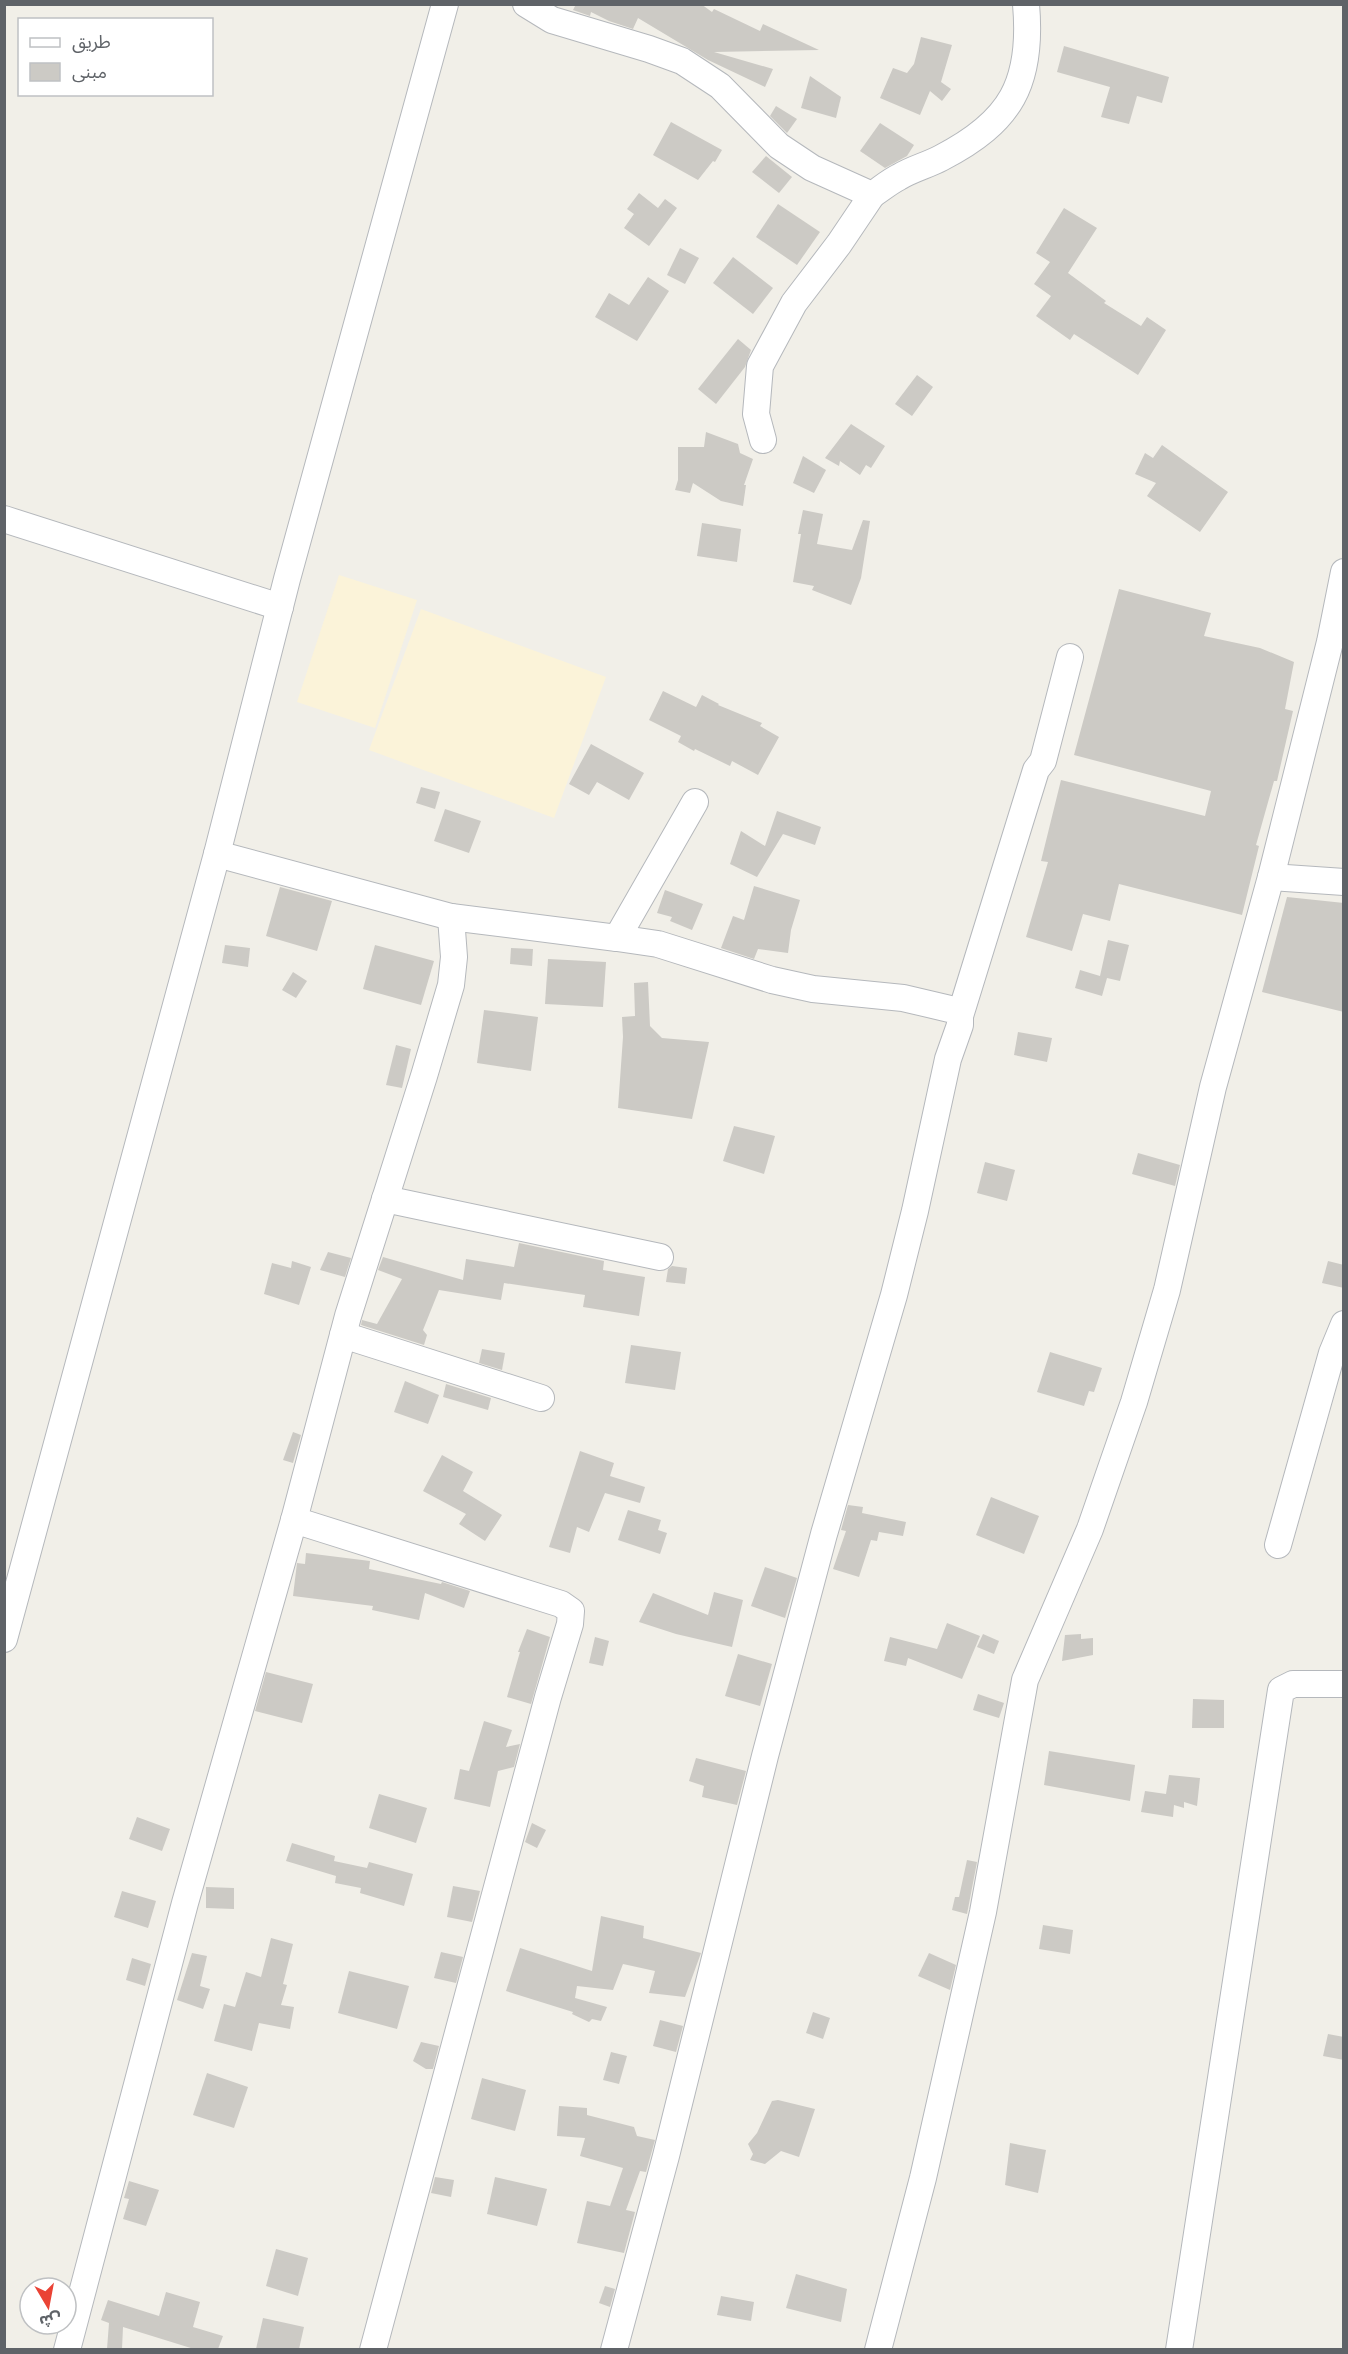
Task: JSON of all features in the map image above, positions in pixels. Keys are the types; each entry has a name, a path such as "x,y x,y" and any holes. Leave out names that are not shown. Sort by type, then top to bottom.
{"street":[{"path":"4,1639 217,854 280,607 445,4"},
{"path":"526,4 552,20 649,48 682,61 720,86 779,146 813,168 872,195"},
{"path":"763,440 756,414 760,366 794,303 839,244 872,195 899,177 942,157 987,130 1008,108 1021,81 1028,30 1026,4"},
{"path":"4,519 280,607"},
{"path":"878,2349 922,2178 983,1912 1025,1680 1090,1529 1134,1402 1167,1290 1213,1087 1330,642 1344,572"},
{"path":"614,2349 666,2156 765,1756 812,1578 894,1295 948,1059 1036,770 1043,761 1070,657"},
{"path":"617,938 695,802"},
{"path":"217,854 451,917 658,944 772,980 813,989 903,998 954,1011 960,1016"},
{"path":"1270,877 1344,882"},
{"path":"67,2349 184,1903 294,1520 343,1335 451,985 454,957 451,917"},
{"path":"385,1199 660,1257"},
{"path":"1278,1545 1332,1353 1344,1324"},
{"path":"343,1335 541,1398"},
{"path":"294,1520 549,1600 571,1611 570,1624 545,1708 373,2349"},
{"path":"1179,2349 1281,1690 1293,1684 1344,1684"}],"sand":[{"path":"339,575 417,600 375,728 297,702"},
{"path":"421,609 606,677 554,818 369,750"}],"building":[{"path":"576,4 701,4 712,12 714,9 760,31 763,24 819,50 714,52 773,69 765,87 708,60 638,18 633,29 591,12 590,16 573,10"},
{"path":"921,37 952,45 941,82 951,89 942,101 930,91 920,115 880,98 893,68 907,73 914,64"},
{"path":"1064,46 1169,77 1162,103 1137,96 1129,124 1101,117 1110,87 1057,72"},
{"path":"810,76 841,97 836,118 801,108"},
{"path":"776,106 797,119 787,133 770,116"},
{"path":"671,122 722,150 715,162 713,161 698,180 653,155"},
{"path":"880,123 914,145 907,156 885,168 860,151"},
{"path":"766,156 792,177 779,193 752,172"},
{"path":"639,193 658,208 665,199 677,208 649,246 624,228 634,214 627,209"},
{"path":"778,204 820,232 797,265 756,237"},
{"path":"1064,208 1097,228 1068,273 1106,301 1104,303 1141,326 1147,317 1166,330 1138,375 1074,334 1070,340 1036,316 1051,296 1034,284 1050,262 1036,253"},
{"path":"680,248 699,258 685,284 667,275"},
{"path":"733,257 773,288 753,314 713,283"},
{"path":"648,277 669,291 637,341 595,317 609,293 629,305"},
{"path":"738,339 751,350 745,367 716,404 698,389"},
{"path":"917,375 933,387 912,416 895,404"},
{"path":"851,424 885,446 871,468 866,465 860,475 840,461 839,466 825,458"},
{"path":"706,432 738,444 740,453 753,459 744,485 746,485 743,506 721,501 693,483 690,493 675,490 678,480 678,447 704,447"},
{"path":"1162,445 1228,492 1200,532 1147,496 1156,483 1135,474 1145,453 1153,458"},
{"path":"803,456 826,470 814,493 793,483"},
{"path":"803,510 823,514 817,544 852,550 863,520 870,521 861,578 851,605 812,590 814,586 793,582"},
{"path":"702,523 741,529 737,562 697,556"},
{"path":"1119,589 1211,613 1204,636 1260,648 1294,662 1285,709 1293,711 1277,781 1274,781 1256,845 1259,846 1242,915 1119,884 1110,921 1083,914 1072,951 1026,937 1048,862 1041,861 1061,780 1205,816 1211,791 1074,755"},
{"path":"663,691 696,707 702,695 718,705 762,723 760,726 779,737 758,775 732,761 730,766 695,749 694,751 678,742 681,736 649,720"},
{"path":"591,744 644,773 629,800 597,782 589,795 569,784"},
{"path":"421,787 440,792 435,809 416,803"},
{"path":"445,809 481,821 469,853 434,841"},
{"path":"777,811 821,827 815,845 783,834 757,877 730,864 741,831 765,846"},
{"path":"754,886 800,900 791,930 788,953 758,949 754,959 721,948 733,916 744,920"},
{"path":"280,887 332,901 317,951 266,936"},
{"path":"665,890 703,904 692,930 670,921 672,917 657,913"},
{"path":"1287,897 1344,903 1344,1012 1262,992"},
{"path":"1108,940 1129,945 1120,981 1107,978 1102,996 1075,988 1080,970 1100,976"},
{"path":"225,945 250,948 248,967 222,963"},
{"path":"375,945 434,961 421,1005 363,989"},
{"path":"511,948 533,949 532,966 510,964"},
{"path":"548,959 606,962 603,1007 545,1004"},
{"path":"293,972 307,981 296,998 282,990"},
{"path":"648,982 650,1026 662,1038 709,1042 692,1119 618,1108 623,1037 622,1017 635,1016 634,983"},
{"path":"484,1010 538,1017 531,1071 477,1063"},
{"path":"1018,1032 1052,1038 1047,1062 1014,1055"},
{"path":"396,1045 411,1049 402,1088 386,1085"},
{"path":"734,1126 775,1136 764,1174 723,1161"},
{"path":"1138,1153 1180,1165 1175,1186 1132,1174"},
{"path":"985,1162 1015,1170 1007,1201 977,1193"},
{"path":"519,1243 604,1261 603,1270 645,1277 639,1316 583,1307 585,1295 504,1283 501,1300 439,1290 423,1330 427,1335 424,1345 361,1325 362,1320 377,1324 402,1279 378,1270 383,1257 463,1280 466,1259 514,1267"},
{"path":"328,1252 351,1258 345,1277 320,1270"},
{"path":"292,1261 311,1267 299,1305 264,1294 272,1263 291,1268"},
{"path":"1328,1261 1344,1265 1344,1288 1322,1283"},
{"path":"672,1266 687,1268 685,1284 666,1282 668,1269"},
{"path":"631,1345 681,1352 675,1390 625,1383"},
{"path":"482,1349 505,1353 502,1370 479,1363"},
{"path":"1050,1352 1102,1368 1094,1392 1089,1391 1084,1406 1037,1392"},
{"path":"405,1381 439,1395 428,1424 394,1412"},
{"path":"446,1384 491,1398 488,1410 443,1397"},
{"path":"293,1432 301,1435 293,1463 283,1460"},
{"path":"580,1451 614,1463 610,1476 645,1487 640,1503 605,1493 589,1532 577,1527 570,1553 549,1547"},
{"path":"442,1455 473,1472 463,1491 502,1515 485,1541 459,1524 466,1514 423,1491"},
{"path":"991,1497 1039,1516 1024,1554 976,1535"},
{"path":"848,1505 863,1507 862,1513 906,1522 903,1536 879,1532 877,1541 871,1540 859,1577 833,1569 846,1531 841,1530"},
{"path":"628,1510 661,1520 658,1530 667,1533 660,1554 618,1540"},
{"path":"306,1553 370,1561 369,1569 441,1584 442,1582 470,1591 464,1608 425,1593 419,1620 372,1610 373,1606 293,1596 297,1563 305,1564"},
{"path":"765,1567 797,1578 785,1618 751,1606"},
{"path":"714,1592 743,1600 732,1647 676,1634 639,1622 653,1593 708,1615"},
{"path":"947,1623 980,1636 962,1679 908,1658 906,1666 884,1661 890,1637 937,1649"},
{"path":"527,1629 550,1637 531,1704 507,1697 520,1652 518,1652"},
{"path":"983,1634 999,1641 994,1654 977,1647"},
{"path":"1081,1634 1081,1639 1093,1638 1093,1655 1062,1661 1065,1635"},
{"path":"595,1637 609,1641 603,1666 589,1663"},
{"path":"738,1654 772,1664 760,1706 725,1696"},
{"path":"266,1672 313,1684 302,1723 255,1711"},
{"path":"978,1694 1004,1703 999,1718 973,1710"},
{"path":"1193,1699 1224,1700 1224,1728 1192,1728"},
{"path":"484,1721 512,1730 506,1747 520,1744 514,1767 498,1771 490,1807 454,1799 460,1769 469,1771"},
{"path":"1049,1751 1135,1765 1130,1801 1044,1785"},
{"path":"696,1758 746,1771 737,1805 702,1797 704,1786 689,1781"},
{"path":"1169,1775 1200,1778 1197,1806 1184,1802 1184,1808 1174,1805 1173,1817 1141,1812 1145,1791 1166,1794"},
{"path":"379,1794 427,1808 416,1843 369,1828"},
{"path":"137,1817 170,1829 162,1851 129,1839"},
{"path":"532,1823 546,1830 537,1848 525,1842"},
{"path":"292,1843 335,1856 334,1861 367,1868 369,1862 413,1874 404,1906 360,1893 361,1888 335,1883 336,1876 286,1861"},
{"path":"967,1860 977,1862 967,1914 952,1910 955,1897 959,1897"},
{"path":"453,1886 480,1891 472,1922 447,1917"},
{"path":"206,1887 234,1888 234,1909 206,1908"},
{"path":"122,1891 156,1901 148,1928 114,1917"},
{"path":"601,1916 644,1926 643,1938 701,1953 685,1997 649,1993 655,1971 623,1964 613,1990 577,1986 575,1998 607,2007 601,2021 592,2019 589,2022 572,2014 573,2012 506,1991 520,1948 592,1971"},
{"path":"1043,1925 1073,1930 1070,1954 1039,1949"},
{"path":"271,1938 293,1944 283,1984 287,1985 281,2005 294,2007 290,2029 259,2023 252,2051 214,2041 224,2004 235,2007 246,1972 261,1977"},
{"path":"441,1952 463,1957 456,1983 434,1978"},
{"path":"192,1953 207,1956 200,1986 210,1989 203,2009 177,2000"},
{"path":"929,1953 956,1965 950,1990 918,1976"},
{"path":"132,1958 151,1964 145,1986 126,1980"},
{"path":"349,1971 409,1986 397,2029 338,2013"},
{"path":"813,2012 830,2018 823,2039 806,2033"},
{"path":"660,2020 683,2026 676,2052 653,2046"},
{"path":"1328,2034 1344,2037 1344,2060 1323,2056"},
{"path":"421,2042 439,2046 433,2069 426,2069 413,2061"},
{"path":"611,2052 627,2056 619,2084 603,2080"},
{"path":"207,2073 248,2087 234,2128 193,2115"},
{"path":"482,2078 526,2090 515,2131 471,2119"},
{"path":"778,2100 815,2109 799,2157 781,2151 765,2164 750,2160 753,2154 748,2144 757,2133 772,2101"},
{"path":"559,2106 587,2108 587,2115 634,2127 637,2136 655,2140 646,2172 640,2171 626,2210 635,2212 624,2253 577,2243 587,2201 610,2206 623,2168 580,2156 585,2138 557,2136"},
{"path":"1010,2143 1046,2150 1038,2193 1005,2185"},
{"path":"435,2177 454,2180 451,2197 431,2193"},
{"path":"495,2177 547,2189 537,2226 487,2214"},
{"path":"129,2181 159,2190 146,2226 123,2219 129,2199 124,2198"},
{"path":"276,2249 308,2258 298,2296 266,2286"},
{"path":"796,2274 847,2289 841,2322 786,2308"},
{"path":"605,2286 615,2289 610,2307 599,2303"},
{"path":"166,2292 200,2302 193,2327 223,2336 218,2349 194,2349 123,2327 122,2349 107,2349 109,2323 101,2320 108,2300 159,2316"},
{"path":"721,2296 754,2302 751,2321 717,2315"},
{"path":"263,2318 304,2327 299,2349 256,2349"}]}
